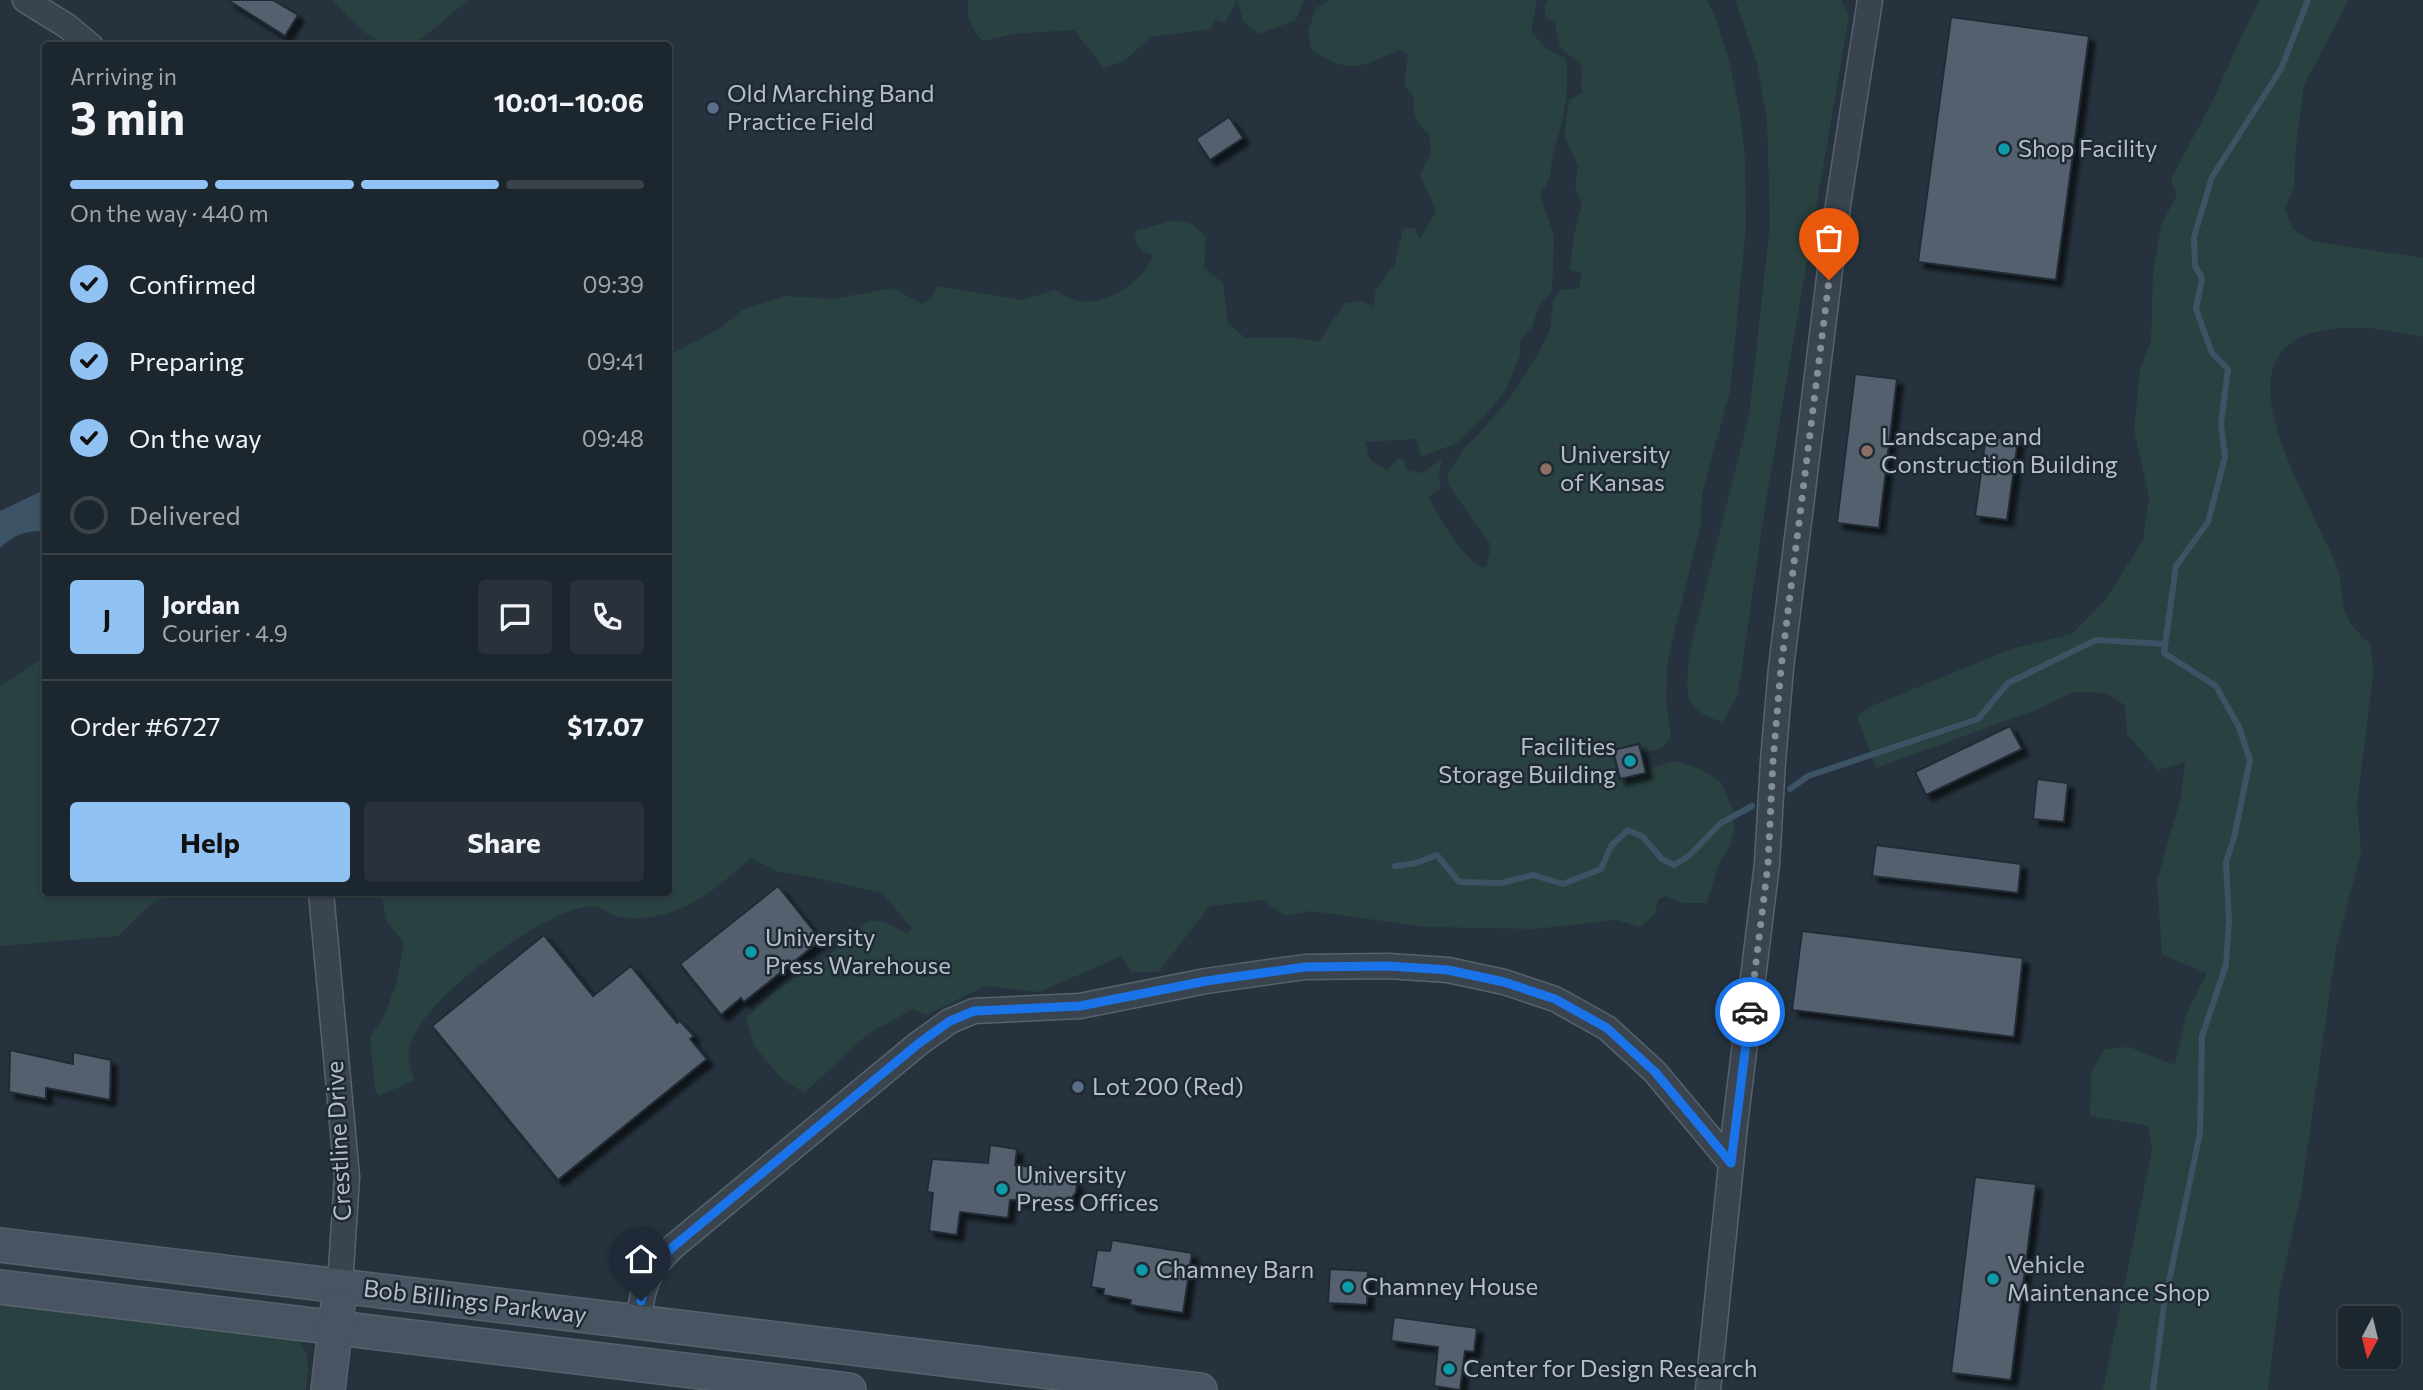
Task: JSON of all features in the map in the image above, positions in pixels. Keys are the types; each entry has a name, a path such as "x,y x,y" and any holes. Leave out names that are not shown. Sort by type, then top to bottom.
{"main road":[{"name":"Bob Billings Parkway","path":"0,1245 1200,1390"},
{"name":"Crestline Drive","path":"328,1390 340,1285"},
{"name":"Bob Billings Parkway","path":"0,1287 849,1390"}],"street":[{"path":"25,0 67,26 86,42"},
{"path":"1708,1390 1731,1163 1768,864 1782,654 1838,205 1870,0"},
{"name":"Crestline Drive","path":"321,896 347,1177 340,1285"},
{"path":"638,1322 646,1281 657,1262 674,1246 918,1044 950,1021 974,1011 1080,1006 1206,981 1305,967 1388,966 1448,970 1504,982 1555,999 1607,1028 1655,1072 1731,1163"}],"green space":[{"path":"333,0 468,0 415,42 378,41 348,17"},
{"path":"969,0 1237,0 1225,23 1216,20 1210,29 1151,37 1124,61 1104,68 1074,30 1013,34 983,41 970,23"},
{"path":"1238,0 1304,0 1296,20 1259,34 1243,22"},
{"path":"1330,0 1537,0 1531,32 1548,50 1566,58 1567,92 1563,114 1550,176 1540,193 1554,237 1552,291 1540,304 1532,327 1520,340 1520,356 1505,391 1484,417 1457,443 1421,457 1416,439 1365,442 1370,460 1387,470 1399,458 1405,462 1406,470 1422,473 1442,459 1439,475 1441,488 1428,497 1460,548 1477,564 1486,568 1491,545 1449,486 1447,475 1464,448 1509,399 1550,330 1553,302 1560,290 1579,288 1581,273 1570,270 1574,234 1582,205 1575,186 1578,167 1564,135 1569,100 1581,93 1582,66 1560,47 1555,23 1545,17 1545,4 1550,0 1707,0 1715,16 1729,61 1740,112 1745,161 1746,227 1730,391 1702,494 1701,525 1668,659 1666,700 1671,737 1662,748 1644,753 1640,742 1611,750 1619,781 1639,777 1650,768 1675,761 1699,768 1721,782 1733,810 1734,831 1729,848 1720,860 1707,903 1682,903 1666,896 1659,899 1654,915 1640,927 1617,920 1534,929 1426,927 1311,911 1285,916 1263,900 1210,906 1158,972 1131,972 1121,956 1040,992 985,986 926,1015 913,1009 869,1033 804,1093 781,1078 755,1047 746,1018 776,991 844,944 845,934 855,928 876,920 907,934 912,928 882,893 779,872 751,858 710,892 674,911 658,916 632,918 615,916 600,907 586,907 540,925 512,942 456,985 417,1030 409,1049 414,1080 379,1096 375,1090 370,1037 384,1016 396,985 404,943 387,922 382,896 672,896 672,353 719,329 742,310 785,296 833,299 893,288 922,304 933,296 936,286 1022,300 1055,290 1076,300 1101,299 1124,289 1149,265 1153,255 1142,252 1136,242 1135,231 1174,220 1192,224 1206,237 1204,268 1223,283 1228,323 1245,338 1319,341 1345,303 1362,301 1374,306 1375,291 1395,264 1403,229 1415,228 1420,239 1436,211 1420,175 1431,152 1429,134 1416,118 1414,97 1404,85 1408,55 1399,50 1355,66 1346,66 1324,57 1311,49 1308,31 1316,8"},
{"path":"1735,0 1841,0 1849,16 1765,507 1738,695 1723,722 1699,712 1689,698 1689,654 1749,416 1770,224 1767,120 1757,64"},
{"path":"2260,0 2349,0 2304,85 2296,145 2294,187 2285,210 2293,229 2311,241 2423,258 2423,337 2365,328 2316,332 2286,347 2272,371 2271,401 2279,435 2292,470 2337,566 2343,605 2348,618 2371,644 2373,675 2357,804 2361,851 2336,949 2301,1194 2280,1289 2268,1390 2103,1390 2152,1150 2148,1126 2090,1116 2091,1072 2105,1049 2129,1047 2175,1065 2186,1015 2207,973 2162,955 2157,880 2180,801 2185,762 2158,770 2127,734 2125,705 2105,693 2074,692 2038,709 1876,768 1857,717 1869,707 2014,648 2072,634 2106,599 2143,540 2149,497 2134,430 2140,369 2151,341 2153,273 2161,225 2177,195 2171,179 2213,100"},
{"path":"42,659 42,896 172,896 153,902 118,936 0,946 0,686"},
{"path":"0,1301 295,1338 307,1355 306,1390 0,1390"}],"water":[{"path":"42,491 42,531 21,534 0,548 0,511"}],"building":[{"path":"228,0 273,0 298,15 285,36"},
{"name":"Shop Facility","path":"1951,17 2089,36 2056,280 1918,262"},
{"path":"1229,117 1243,138 1210,160 1196,139"},
{"name":"Landscape and Construction Building","path":"1855,374 1897,379 1879,528 1837,523"},
{"name":"Landscape and Construction Building","path":"1986,436 2018,440 2007,520 1975,516"},
{"path":"2010,726 2022,749 1926,795 1915,772"},
{"name":"Facilities Storage Building","path":"1639,744 1646,773 1620,779 1613,750"},
{"path":"2037,779 2068,783 2064,822 2033,819"},
{"path":"1876,845 2021,864 2018,893 1872,876"},
{"name":"University Press Warehouse","path":"778,886 821,940 744,1002 741,998 721,1015 680,964"},
{"path":"1802,931 2023,958 2014,1037 1792,1010"},
{"path":"544,935 593,996 631,966 677,1023 680,1021 694,1036 690,1039 707,1059 558,1180 432,1026"},
{"path":"10,1050 73,1064 73,1052 111,1060 110,1100 46,1088 46,1099 9,1092"},
{"name":"University Press Offices","path":"990,1145 1017,1149 1015,1165 1067,1171 1077,1185 1076,1192 1068,1204 1010,1200 1008,1218 960,1212 957,1235 929,1231 933,1193 927,1192 932,1159 988,1163"},
{"name":"Vehicle Maintenance Shop","path":"1975,1177 2036,1184 2011,1380 1951,1373"},
{"name":"Chamney Barn","path":"1112,1240 1192,1253 1183,1313 1130,1305 1131,1300 1103,1295 1104,1289 1091,1287 1097,1250 1110,1251"},
{"name":"Chamney House","path":"1330,1269 1368,1271 1367,1305 1328,1303"},
{"name":"Center for Design Research","path":"1394,1317 1477,1328 1474,1352 1465,1351 1460,1390 1434,1386 1438,1347 1391,1341"}],"waterway":[{"path":"2153,1390 2164,1305 2200,1133 2202,1036 2226,965 2229,921 2226,862 2234,838 2250,760 2239,727 2216,686 2164,653 2176,566 2208,522 2225,457 2221,424 2228,369 2212,353 2196,309 2202,278 2195,266 2194,237 2212,177 2281,69 2308,0"},
{"path":"1790,789 1808,776 1978,719 2008,683 2096,640 2165,644"},
{"path":"1395,866 1416,863 1437,855 1459,882 1501,883 1533,875 1563,884 1601,869 1611,846 1628,830 1643,837 1662,859 1674,865 1689,856 1721,823 1752,806"}],"way so far":[{"path":"1750,1012 1768,864 1781,668 1829,280"}],"place":[{"name":"Old Marching Band Practice Field","path":"713,108"},
{"name":"Shop Facility","path":"2004,149"},
{"name":"Landscape and Construction Building","path":"1867,451"},
{"name":"University of Kansas","path":"1546,469"},
{"name":"Facilities Storage Building","path":"1630,761"},
{"name":"University Press Warehouse","path":"751,952"},
{"name":"Lot 200 (Red)","path":"1078,1087"},
{"name":"University Press Offices","path":"1002,1189"},
{"name":"Chamney Barn","path":"1142,1270"},
{"name":"Vehicle Maintenance Shop","path":"1993,1279"},
{"name":"Chamney House","path":"1348,1287"},
{"name":"Center for Design Research","path":"1449,1369"}],"route":[{"path":"641,1301 646,1281 657,1262 674,1246 918,1044 950,1021 974,1011 1080,1006 1206,981 1305,967 1388,966 1448,970 1504,982 1555,999 1607,1028 1655,1072 1731,1163 1750,1012"}]}
